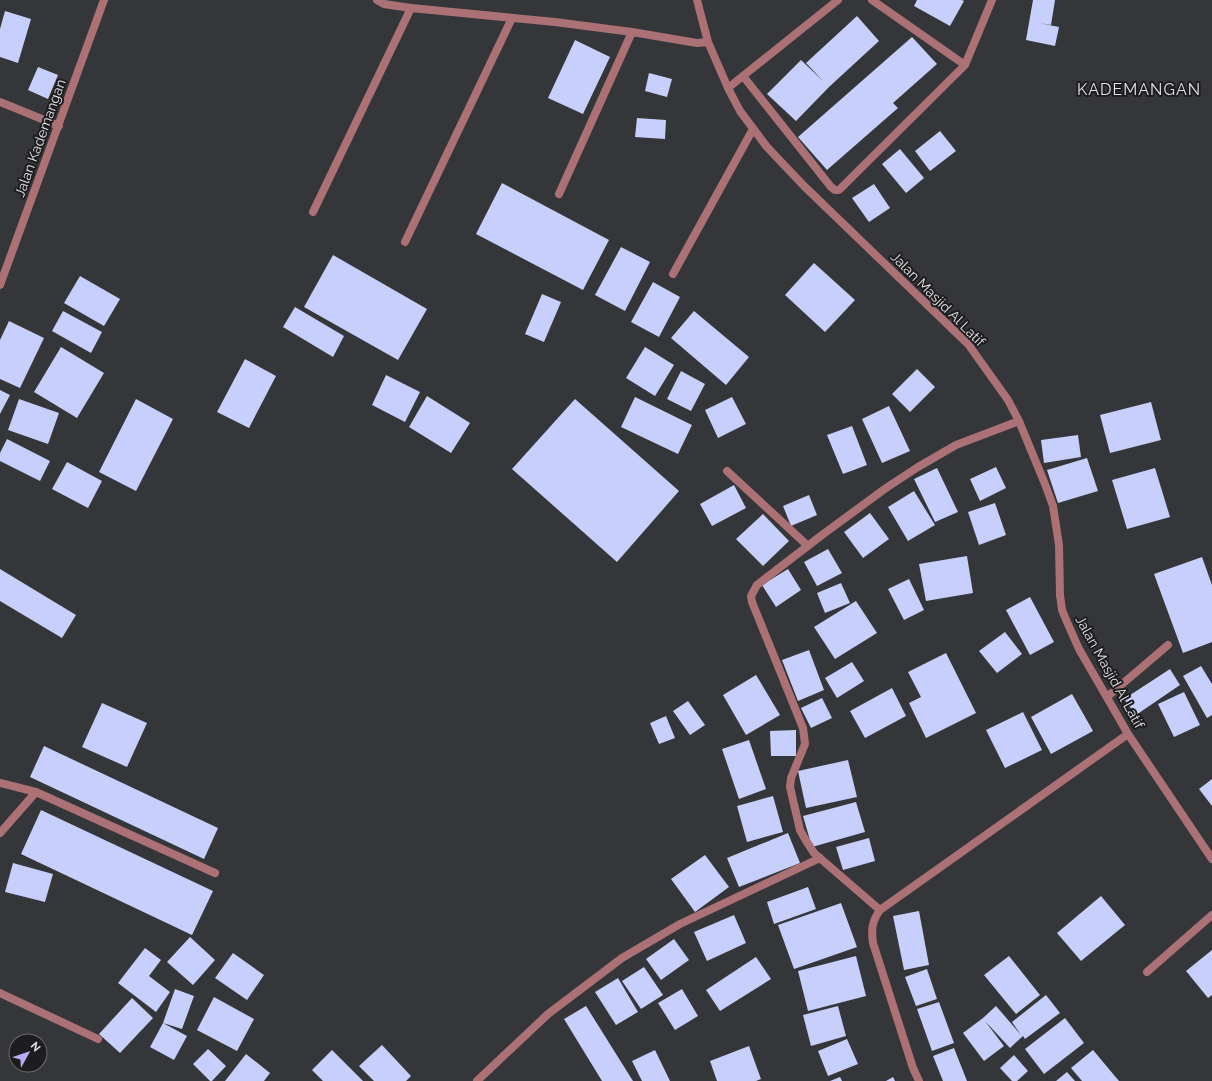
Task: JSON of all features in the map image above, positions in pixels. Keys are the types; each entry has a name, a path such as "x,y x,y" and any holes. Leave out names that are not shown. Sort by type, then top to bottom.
{"street":[{"name":"Jalan Kademangan","path":"0,285 104,0"},
{"path":"377,0 384,4 411,8 632,32 697,43 708,42"},
{"name":"Jalan Masjid Al Latif","path":"697,0 708,42 728,88 740,111 753,129 767,147 804,186 968,344 1008,400 1019,421 1053,506 1059,545 1060,595 1062,610 1079,649 1128,734 1212,859"},
{"path":"728,88 838,0"},
{"path":"872,0 965,65"},
{"path":"743,76 831,187 837,190 841,189 965,65 992,0"},
{"path":"313,212 411,8"},
{"path":"406,242 512,18"},
{"path":"559,194 632,32"},
{"path":"0,102 59,126"},
{"path":"673,274 753,129"},
{"path":"880,910 820,858 808,845 800,830 790,787 791,778 805,744 803,728 752,602 751,596 757,585 886,488 918,467 956,445 1019,421"},
{"path":"727,471 808,546"},
{"path":"1107,697 1168,646"},
{"path":"919,1081 873,943 871,929 880,910 1128,734"},
{"path":"0,783 36,792 215,873"},
{"path":"0,833 36,792"},
{"path":"477,1081 548,1014 622,958 680,924 820,858"},
{"path":"1147,972 1212,915"},
{"path":"0,993 98,1039"}],"building":[{"path":"917,0 964,1 950,26 914,6"},
{"path":"1033,0 1055,0 1051,25 1039,23 1059,27 1055,46 1026,40"},
{"path":"5,11 31,19 18,63 0,57 0,29"},
{"path":"857,16 879,41 829,87 796,121 767,94 801,60 823,81 806,63"},
{"path":"912,37 937,64 893,103 898,108 827,170 798,137"},
{"path":"575,40 610,57 583,114 548,98"},
{"path":"38,67 58,75 48,99 28,90"},
{"path":"649,73 672,79 667,97 645,91"},
{"path":"637,118 666,120 665,139 635,137"},
{"path":"940,131 956,151 930,171 915,151"},
{"path":"900,149 924,178 906,193 882,164"},
{"path":"502,183 609,240 583,290 476,234"},
{"path":"874,184 890,208 869,222 852,198"},
{"path":"621,247 650,262 625,311 595,295"},
{"path":"333,255 427,309 398,360 304,307"},
{"path":"814,263 855,300 825,332 785,295"},
{"path":"80,276 120,299 104,326 64,303"},
{"path":"653,282 680,297 659,337 631,322"},
{"path":"542,294 561,302 544,342 525,334"},
{"path":"295,307 344,336 333,357 283,327"},
{"path":"63,311 102,332 91,353 52,331"},
{"path":"694,311 749,357 726,385 671,338"},
{"path":"9,321 44,338 20,388 0,379 0,340"},
{"path":"61,347 104,373 77,418 34,392"},
{"path":"645,347 674,365 655,396 626,378"},
{"path":"245,359 276,376 249,428 217,412"},
{"path":"917,369 935,387 910,412 892,394"},
{"path":"681,371 705,384 691,411 667,399"},
{"path":"386,375 420,392 405,422 372,405"},
{"path":"0,390 10,395 0,414"},
{"path":"427,396 470,423 451,453 409,427"},
{"path":"635,397 692,425 678,454 621,427"},
{"path":"732,397 746,424 718,438 705,410"},
{"path":"19,399 59,413 48,444 8,430"},
{"path":"136,399 173,419 136,491 99,472"},
{"path":"575,399 679,491 617,562 512,469"},
{"path":"1151,402 1161,440 1110,453 1100,415"},
{"path":"889,406 910,451 882,463 862,419"},
{"path":"852,426 867,465 843,474 827,435"},
{"path":"1078,435 1081,457 1044,463 1041,440"},
{"path":"7,439 50,461 40,481 0,461 0,453"},
{"path":"1087,458 1098,491 1058,503 1047,470"},
{"path":"67,462 102,481 88,508 52,489"},
{"path":"996,467 1006,488 980,501 970,479"},
{"path":"937,468 958,512 935,522 914,479"},
{"path":"1155,468 1170,517 1127,529 1112,480"},
{"path":"734,485 746,508 712,526 700,504"},
{"path":"914,491 935,525 908,541 888,507"},
{"path":"809,495 817,515 791,526 783,506"},
{"path":"995,503 1006,535 979,545 968,512"},
{"path":"870,513 889,539 863,558 844,532"},
{"path":"763,514 789,541 763,566 736,539"},
{"path":"828,549 842,573 817,586 804,562"},
{"path":"967,556 973,593 926,601 919,564"},
{"path":"1202,557 1212,585 1212,642 1183,653 1154,574"},
{"path":"0,569 76,615 62,638 0,601"},
{"path":"788,569 801,590 776,607 762,585"},
{"path":"909,579 924,610 904,620 888,589"},
{"path":"841,583 850,603 825,613 817,593"},
{"path":"1030,597 1054,642 1030,655 1006,610"},
{"path":"856,601 877,633 835,659 814,627"},
{"path":"1005,632 1022,654 997,673 979,651"},
{"path":"809,650 824,690 798,701 782,660"},
{"path":"946,653 976,713 926,738 909,703 921,697 908,672"},
{"path":"852,662 864,681 837,698 825,678"},
{"path":"1201,666 1212,684 1212,715 1207,718 1183,676"},
{"path":"1170,669 1180,685 1136,715 1124,699"},
{"path":"756,675 780,715 746,735 723,695"},
{"path":"892,688 906,716 865,738 850,711"},
{"path":"1184,692 1200,725 1174,737 1158,704"},
{"path":"1072,694 1093,731 1051,754 1031,717"},
{"path":"822,698 832,718 811,728 801,708"},
{"path":"688,701 705,725 690,735 673,711"},
{"path":"102,703 147,723 127,767 82,747"},
{"path":"1023,712 1042,750 1005,768 986,730"},
{"path":"666,716 675,738 659,744 650,723"},
{"path":"796,730 796,756 771,756 770,731"},
{"path":"749,740 766,789 739,799 722,749"},
{"path":"44,746 218,828 204,859 30,777"},
{"path":"848,760 857,797 806,808 798,771"},
{"path":"1212,779 1212,806 1199,789"},
{"path":"773,796 783,832 747,842 737,806"},
{"path":"856,802 865,832 812,847 803,816"},
{"path":"41,810 213,891 192,935 21,854"},
{"path":"788,833 800,863 739,887 727,858"},
{"path":"869,838 875,861 843,870 836,847"},
{"path":"705,855 729,887 695,912 671,879"},
{"path":"13,863 53,874 45,902 5,892"},
{"path":"808,887 816,909 774,924 767,902"},
{"path":"1101,896 1125,925 1081,961 1057,933"},
{"path":"841,903 857,947 794,969 778,925"},
{"path":"919,911 929,965 904,970 893,916"},
{"path":"734,915 746,943 707,961 694,932"},
{"path":"190,937 215,960 193,985 167,962"},
{"path":"674,939 689,960 661,980 646,959"},
{"path":"145,948 161,960 149,976 170,992 156,1012 118,983"},
{"path":"1212,950 1212,995 1208,998 1186,971"},
{"path":"233,953 264,975 247,1000 215,978"},
{"path":"856,956 866,996 808,1011 798,971"},
{"path":"1009,956 1040,995 1016,1014 984,975"},
{"path":"756,957 771,979 720,1011 706,990"},
{"path":"644,967 663,995 641,1009 622,981"},
{"path":"927,969 937,999 916,1006 905,977"},
{"path":"618,978 638,1012 616,1025 595,992"},
{"path":"175,989 194,996 182,1029 163,1023"},
{"path":"682,989 698,1016 675,1030 658,1003"},
{"path":"1046,995 1060,1013 1025,1039 1023,1036 1010,1048 985,1021 1004,1046 984,1061 963,1033 996,1006 1021,1035 1012,1022"},
{"path":"214,997 254,1019 237,1051 197,1030"},
{"path":"132,998 153,1018 120,1053 99,1034"},
{"path":"939,1002 954,1043 932,1051 917,1009"},
{"path":"586,1006 633,1081 602,1081 564,1019"},
{"path":"838,1006 846,1036 811,1046 803,1015"},
{"path":"1065,1018 1084,1043 1044,1074 1025,1049"},
{"path":"163,1023 187,1036 174,1060 150,1047"},
{"path":"847,1039 858,1064 828,1076 818,1051"},
{"path":"382,1045 411,1076 406,1081 374,1081 359,1066"},
{"path":"749,1046 761,1079 756,1081 717,1081 710,1061"},
{"path":"954,1048 967,1081 943,1081 933,1056"},
{"path":"208,1049 226,1066 212,1081 210,1081 193,1064"},
{"path":"332,1050 363,1081 323,1081 312,1070"},
{"path":"655,1050 670,1081 642,1081 632,1061"},
{"path":"1093,1050 1119,1081 1082,1081 1071,1068"},
{"path":"246,1054 270,1073 264,1081 225,1081"},
{"path":"1014,1055 1028,1071 1017,1081 1012,1081 1000,1068"},
{"path":"1067,1072 1075,1081 1056,1081"},
{"path":"840,1077 842,1081 830,1081"},
{"path":"893,1077 895,1081 886,1081"}],"district":[{"name":"KADEMANGAN","path":"1139,89"}]}
